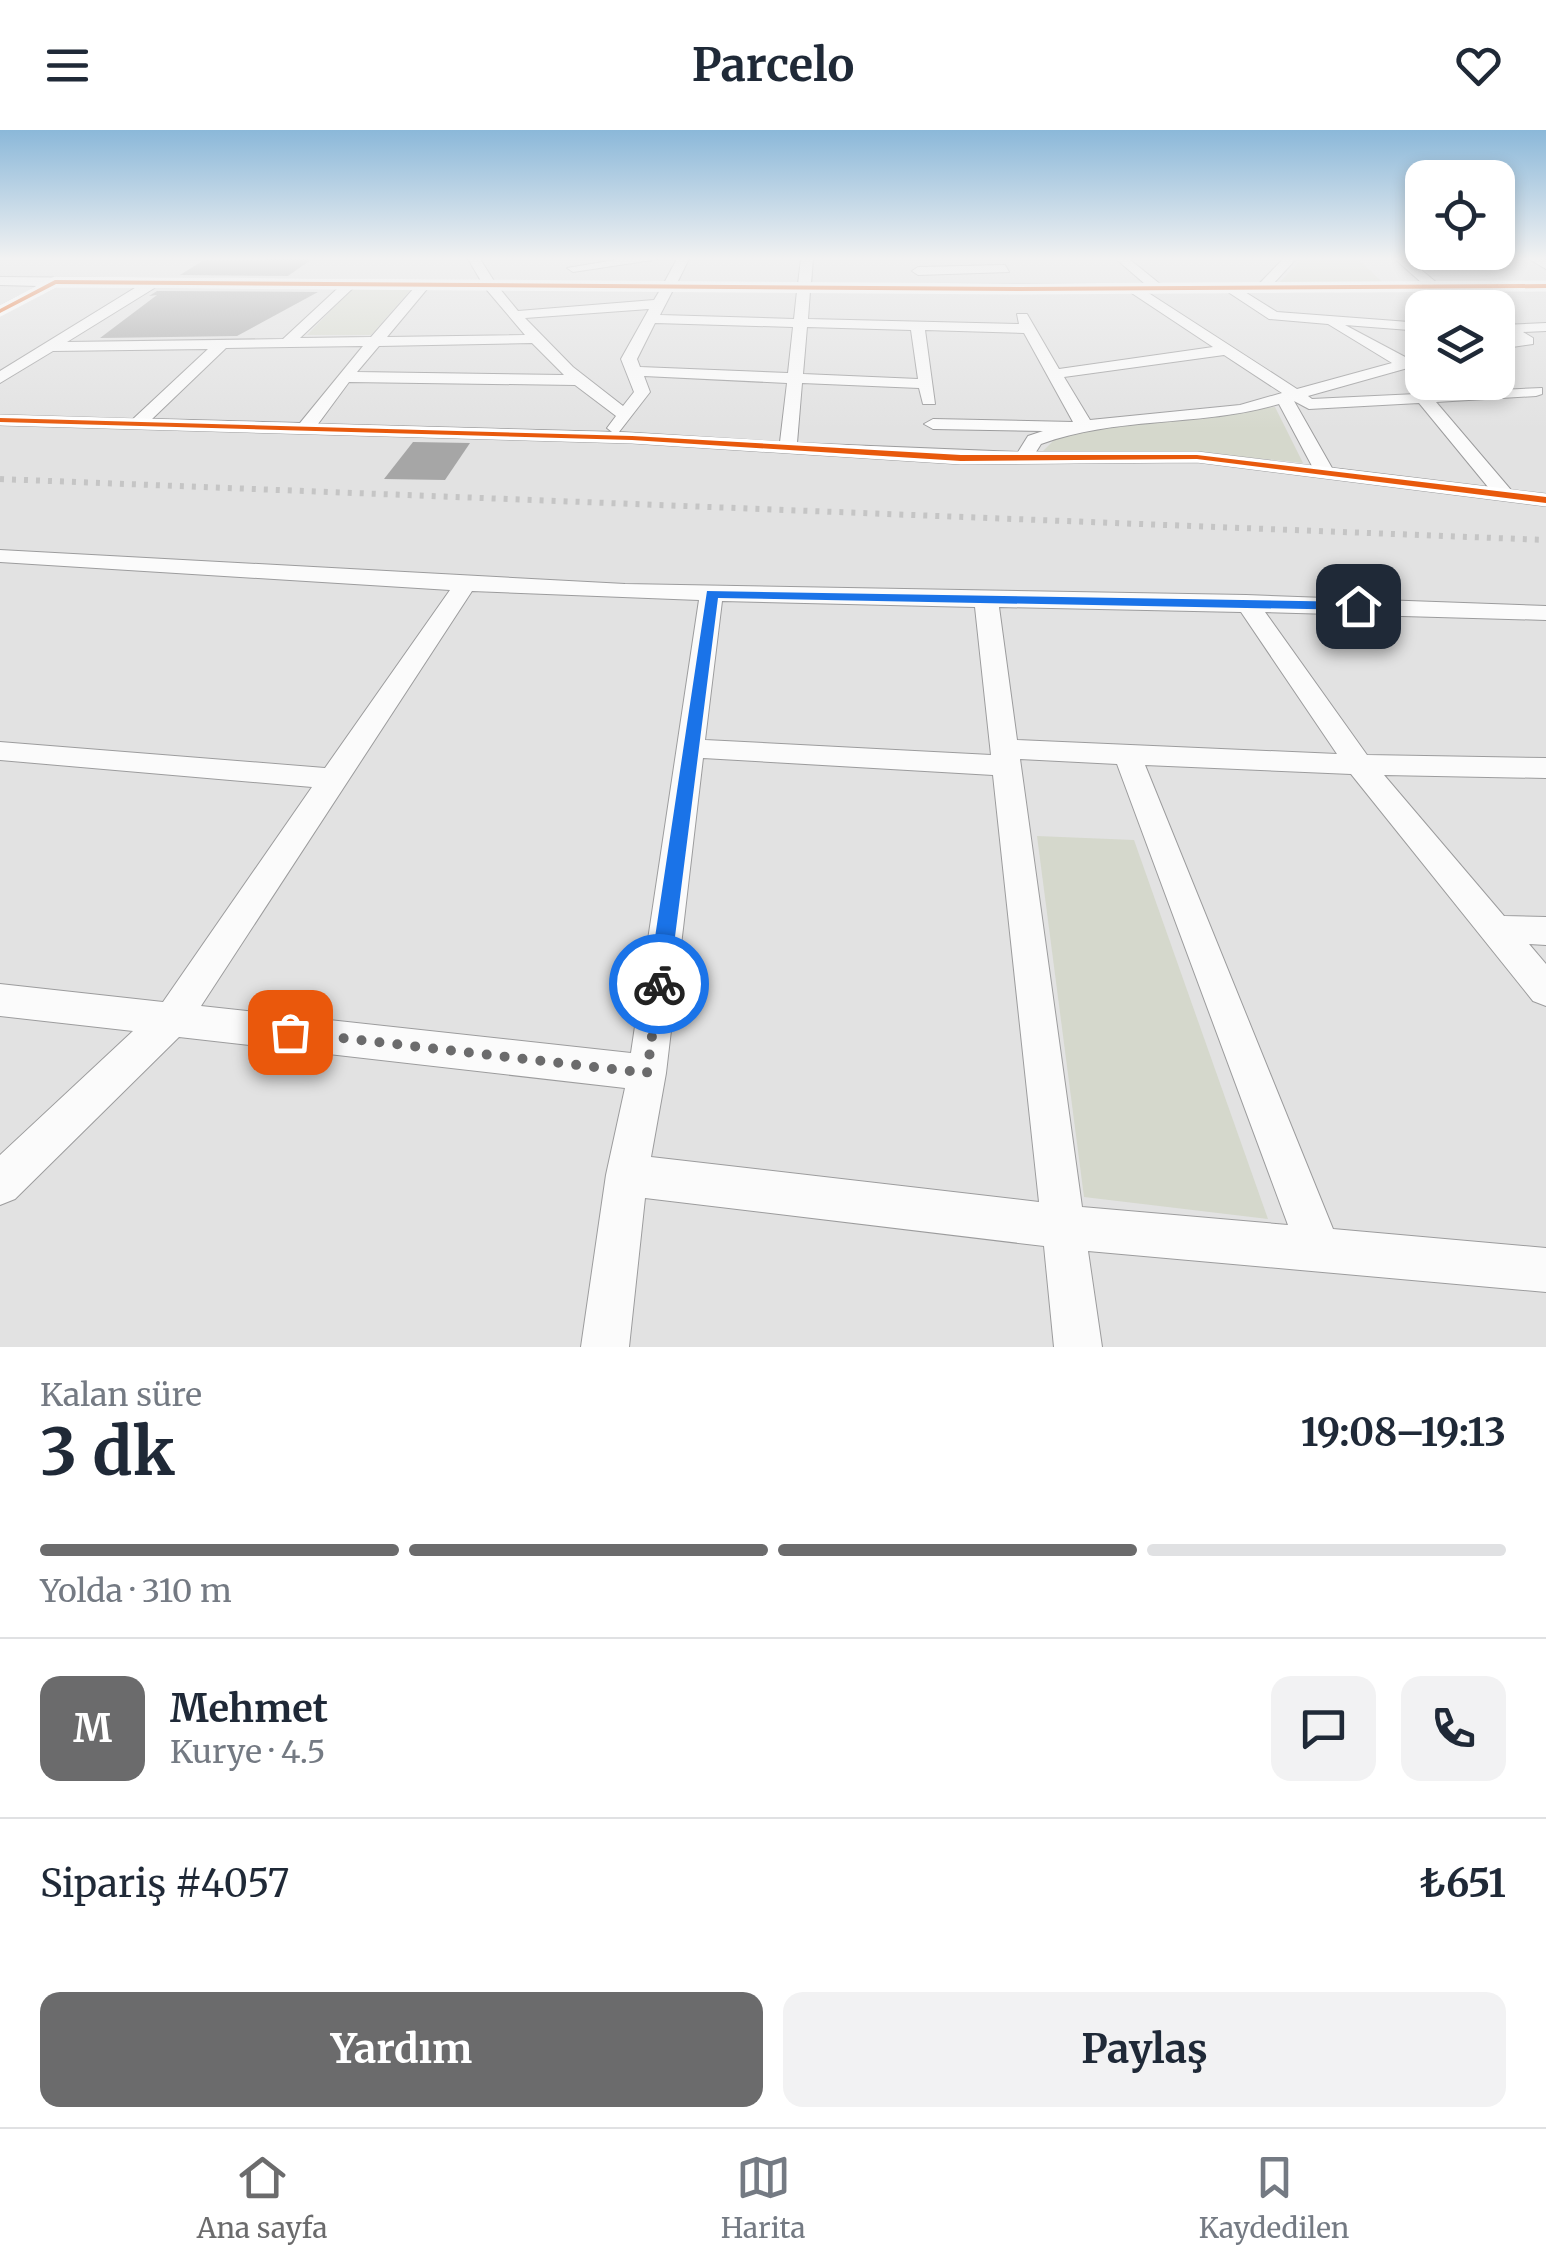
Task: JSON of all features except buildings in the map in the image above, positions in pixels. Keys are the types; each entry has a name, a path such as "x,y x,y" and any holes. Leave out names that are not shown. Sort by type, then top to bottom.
{"street":[{"path":"0,378 100,316"},
{"path":"286,344 314,316"},
{"path":"305,429 397,316"},
{"path":"515,316 576,380 624,414"},
{"path":"611,438 642,392 629,359 653,316"},
{"path":"711,316 1030,330"},
{"path":"788,448 803,316"},
{"path":"1024,316 1077,426"},
{"path":"1174,316 1290,398 1326,405 1405,399"},
{"path":"1274,316 1405,325"},
{"path":"1324,320 1405,358"},
{"path":"916,326 938,456"},
{"path":"1515,326 1546,328"},
{"path":"1515,333 1546,351"},
{"path":"50,347 533,339"},
{"path":"1515,343 1528,341"},
{"path":"137,424 221,345"},
{"path":"1054,374 1225,350"},
{"path":"933,424 1077,426 1242,410 1405,365"},
{"path":"634,371 926,384"},
{"path":"345,377 576,380"},
{"path":"1515,380 1541,394"},
{"path":"1515,395 1541,394"},
{"path":"1290,398 1325,472"},
{"path":"1426,400 1506,496"},
{"path":"0,420 611,438 938,456 1197,457 1546,500"},
{"path":"1024,458 1034,440 1077,426"},
{"path":"0,556 465,584 712,594 1246,602 1546,612"},
{"path":"0,1184 172,1019 465,584"},
{"path":"605,1347 627,1175 647,1073 688,748 712,594"},
{"path":"986,600 1078,1347"},
{"path":"1246,602 1359,765 1546,990"},
{"path":"688,748 1006,758 1127,754 1359,765 1546,768"},
{"path":"0,751 333,779"},
{"path":"1127,754 1319,1250"},
{"path":"1495,929 1546,931"},
{"path":"0,1000 647,1073"},
{"path":"627,1175 1063,1227 1546,1270"}],"shaded area":[{"path":"326,316 388,316 371,335 307,335"},
{"path":"1275,407 1303,463 1187,451 1043,451 1057,437 1096,428"},
{"path":"1037,836 1134,840 1268,1219 1084,1197"}],"railway":[{"path":"0,479 1546,540"}],"cycle path":[{"path":"0,420 632,438 961,458 1197,457 1546,500"}],"way so far":[{"path":"290,1032 647,1073 659,984"}],"route":[{"path":"659,984 688,748 712,594 1358,606"}]}
